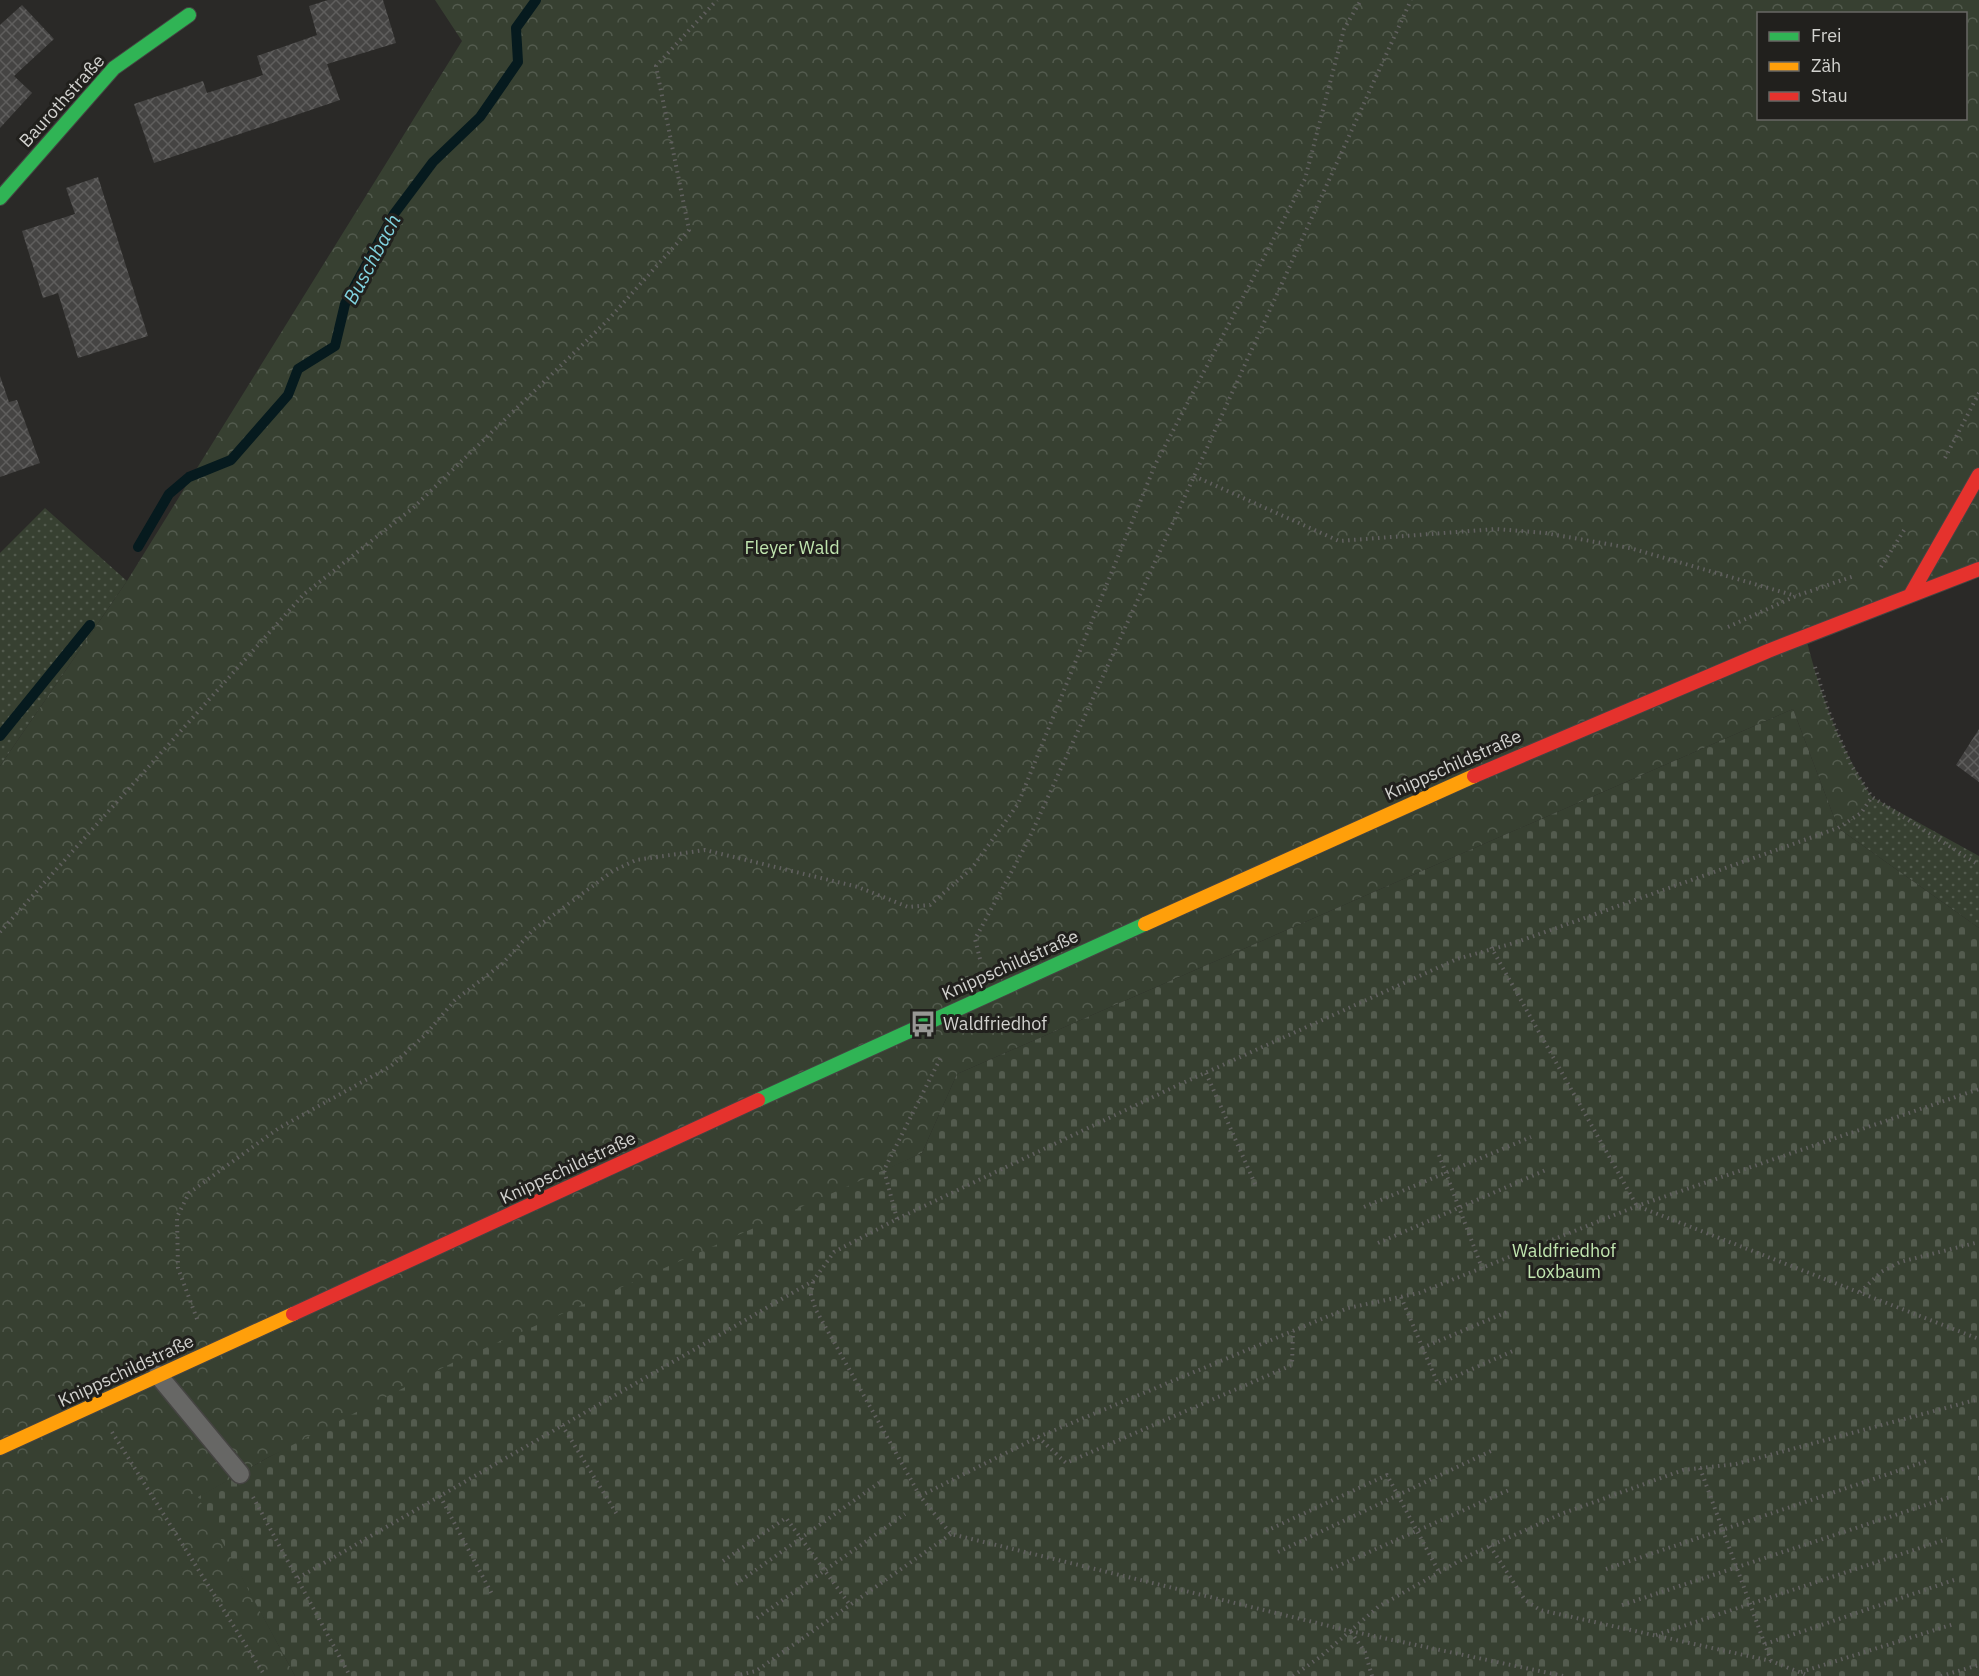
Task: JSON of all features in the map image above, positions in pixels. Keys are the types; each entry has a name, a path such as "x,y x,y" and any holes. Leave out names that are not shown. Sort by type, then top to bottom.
{"street":[{"name":"Baurothstraße","path":"0,198 114,68 189,15"},
{"path":"1911,594 1979,475"},
{"name":"Knippschildstraße","path":"0,1448 938,1017 1568,733 1805,634 1979,569"}],"lane":[{"path":"189,15 205,0"},
{"path":"158,1375 240,1474"}],"path":[{"path":"0,932 303,595 413,508 607,321 689,230 656,66 717,0"},
{"path":"198,1320 178,1268 177,1216 189,1193 279,1128 391,1066 425,1035 455,1000 502,964 533,930 614,871 636,860 705,850 858,887 908,908 930,905 972,868 1018,804 1155,465 1305,179 1344,30 1361,0"},
{"path":"980,959 975,939 1027,843 1411,0"},
{"path":"1944,462 1979,393"},
{"path":"1194,476 1339,541 1496,529 1545,533 1630,548 1796,596 1860,574"},
{"path":"1870,571 1881,567 1910,521"},
{"path":"1805,634 1828,710 1851,765 1872,797 1979,865"},
{"path":"298,1578 813,1281 834,1252 897,1219 1206,1073 1457,960 1514,943 1838,828 1860,813 1872,797"},
{"path":"1491,948 1637,1206 1979,1339"},
{"path":"897,1219 884,1170 946,1048 946,1037 938,1017"},
{"path":"1206,1073 1256,1186"},
{"path":"920,1496 1038,1437 1348,1308 1419,1293 1637,1206 1979,1089"},
{"path":"1364,1207 1445,1171 1531,1137"},
{"path":"1439,1155 1482,1268"},
{"path":"1378,1243 1548,1169"},
{"path":"1860,1292 1881,1272 1900,1262 1979,1242"},
{"path":"813,1281 812,1295 816,1310 920,1496 951,1534 1350,1631 1563,1676"},
{"path":"1401,1297 1438,1384 1514,1351"},
{"path":"1422,1348 1507,1312"},
{"path":"1038,1437 1066,1463 1292,1365 1293,1331"},
{"path":"1293,1676 1378,1607 1490,1546 1561,1514 1683,1470 1736,1464 1979,1399"},
{"path":"95,1405 264,1676"},
{"path":"562,1425 618,1516"},
{"path":"1278,1552 1493,1450"},
{"path":"1606,1569 1927,1461"},
{"path":"1700,1468 1771,1662"},
{"path":"240,1474 350,1676"},
{"path":"1266,1531 1387,1475 1439,1572"},
{"path":"736,1584 883,1480"},
{"path":"1331,1569 1509,1490"},
{"path":"440,1496 493,1596"},
{"path":"1622,1605 1950,1497"},
{"path":"758,1618 905,1514"},
{"path":"723,1561 786,1518 850,1605"},
{"path":"735,1676 756,1671 951,1534"},
{"path":"1656,1636 1947,1539"},
{"path":"1490,1546 1525,1600 1540,1610 1771,1662 1809,1676"},
{"path":"1765,1644 1954,1580"},
{"path":"1800,1672 1954,1624"},
{"path":"1350,1631 1365,1652 1372,1676"},
{"path":"1941,1676 1979,1665"}],"green space":[{"name":"Fleyer Wald","path":"435,0 1979,0 1979,569 1805,634 1831,718 1860,778 1872,797 1861,813 1838,828 1793,709 957,1074 922,1153 269,1457 199,1497 295,1676 0,1676 0,766 127,581 462,41"},
{"path":"45,508 127,581 0,766 0,553"},
{"name":"Waldfriedhof Loxbaum","path":"1793,709 1838,828 1979,928 1979,1676 295,1676 198,1497 269,1457 454,1362 922,1153 957,1074"},
{"path":"1872,797 1979,856 1979,928 1838,828 1861,813"}],"building":[{"path":"328,0 383,0 396,43 327,64 340,100 154,163 134,104 203,81 207,93 263,75 257,56 317,35 309,6"},
{"path":"22,5 54,39 14,76 32,93 0,128 0,25"},
{"path":"98,177 148,336 78,358 58,293 43,298 22,231 75,214 66,188"},
{"path":"0,376 9,402 17,400 40,463 0,477"},
{"path":"1979,729 1979,782 1956,765"}],"waterway":[{"name":"Buschbach","path":"138,547 169,494 189,477 231,460 288,395 298,369 335,346 345,304 394,214 433,162 480,117 518,62 516,28 536,0"},
{"name":"Buschbach","path":"0,736 90,625"}],"traffic: fast":[{"path":"0,198 114,68 189,15"},
{"path":"758,1100 1145,924"}],"traffic: slow":[{"path":"1145,924 1474,776"},
{"path":"0,1448 293,1314"}],"traffic: jam":[{"path":"1911,594 1979,475"},
{"path":"1474,776 1768,651 1979,569"},
{"path":"293,1314 758,1100"}],"place":[{"name":"Waldfriedhof","path":"923,1024"}]}
